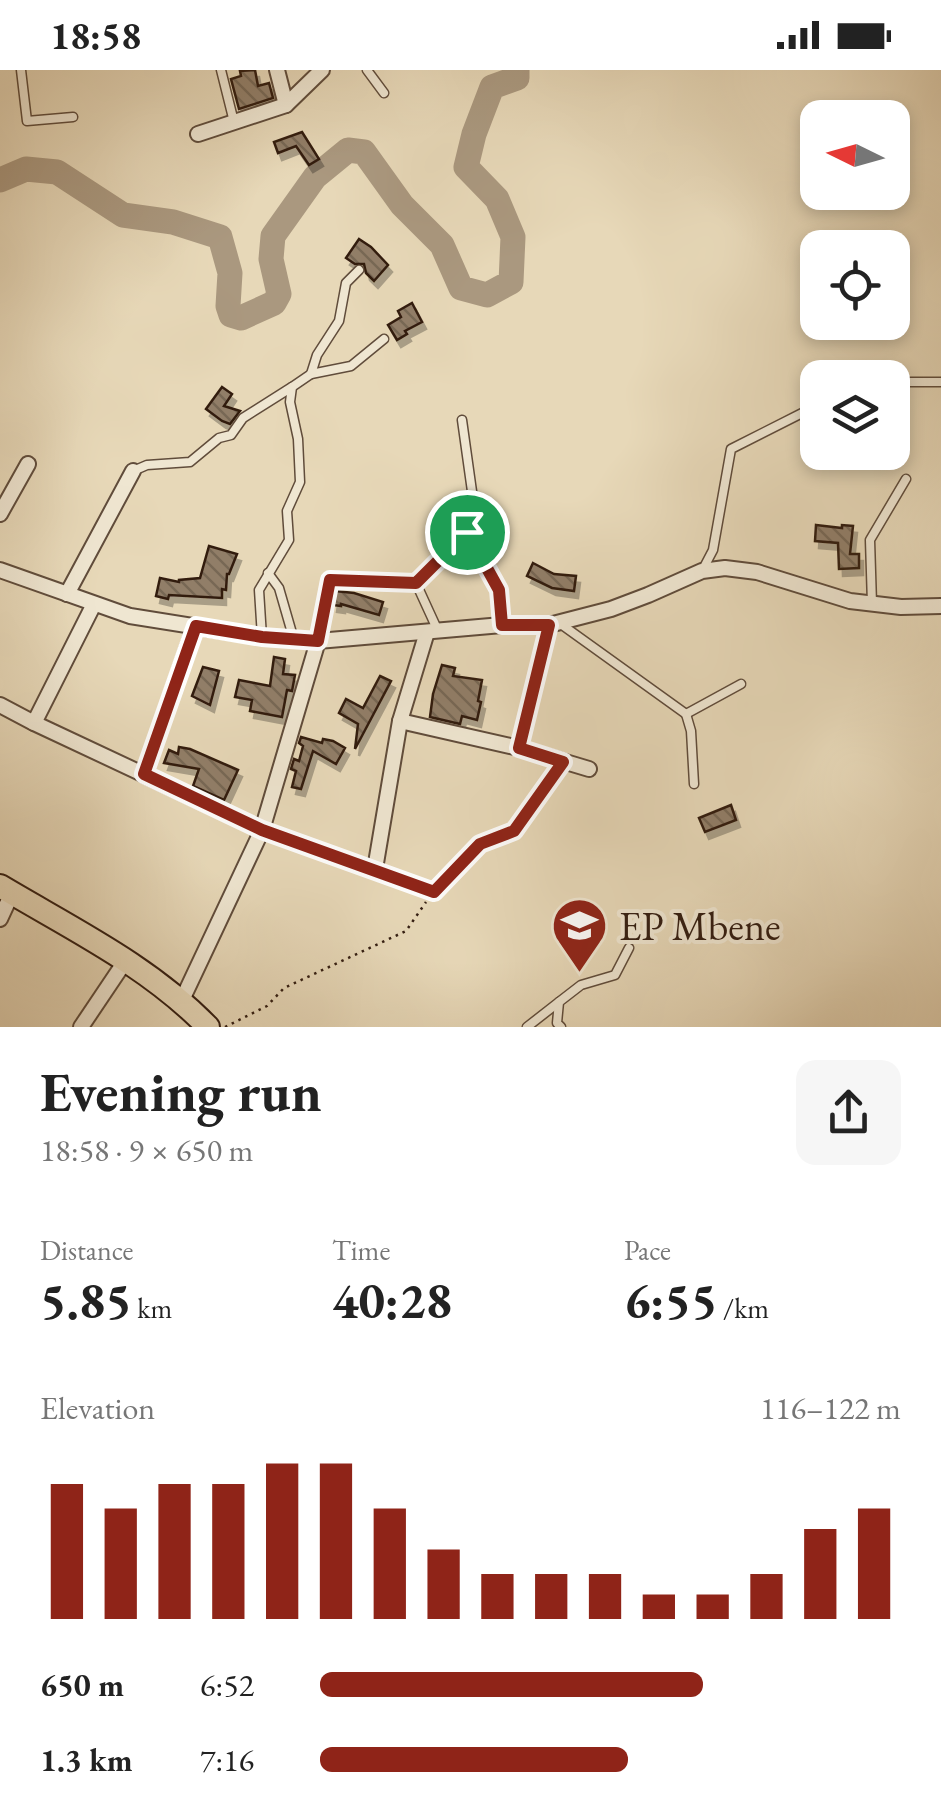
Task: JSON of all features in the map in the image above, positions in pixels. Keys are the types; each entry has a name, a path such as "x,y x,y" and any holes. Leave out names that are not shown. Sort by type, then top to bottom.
{"highway":[{"path":"6,889 126,960 182,1000 208,1027"}],"street":[{"path":"277,70 286,105"},
{"path":"198,134 286,105 322,70"},
{"path":"0,514 28,464"},
{"path":"67,594 133,471"},
{"path":"0,570 130,616 262,637 318,641 553,624 648,596 702,571 725,568 758,572 850,601 901,607 941,606"},
{"path":"34,723 94,604"},
{"path":"519,748 553,624"},
{"path":"144,774 196,626"},
{"path":"375,869 400,722 432,631"},
{"path":"182,1000 262,830 318,641"},
{"path":"0,705 262,830 434,892"},
{"path":"400,722 519,748 589,769"},
{"path":"0,919 6,889"},
{"path":"80,1027 126,960"}],"lane":[{"path":"21,70 27,122 73,117"},
{"path":"220,70 234,122"},
{"path":"366,70 384,93"},
{"path":"310,374 339,321 346,283 359,270"},
{"path":"133,471 146,464 190,462 219,438 231,435 243,418 310,374 351,366 384,338"},
{"path":"910,382 941,382"},
{"path":"262,637 259,590 289,540 287,511 300,482 298,438 290,402 292,387"},
{"path":"702,571 713,550 731,450 800,414"},
{"path":"318,641 330,580 416,583 477,526 462,420"},
{"path":"872,604 870,540 906,479"},
{"path":"467,532 499,590 502,625"},
{"path":"268,573 279,588 294,640"},
{"path":"416,583 432,631"},
{"path":"553,624 686,714 691,730 694,784"},
{"path":"686,714 741,684"},
{"path":"527,1027 580,985 614,975 630,948"},
{"path":"559,1002 561,1027"}],"path":[{"path":"225,1027 267,1006 284,988 406,931 434,892 480,844 514,831 563,762"}],"building":[{"path":"255,70 258,86 269,83 273,98 239,109 231,79 241,76 240,71"},
{"path":"302,132 319,159 309,165 296,146 278,153 274,142"},
{"path":"359,239 388,265 374,281 364,264 346,258"},
{"path":"412,303 422,322 397,340 388,325 401,317 398,311"},
{"path":"222,387 232,394 224,406 240,411 230,424 206,409"},
{"path":"816,525 853,526 850,554 859,554 859,568 839,569 838,543 815,541"},
{"path":"209,546 237,554 227,574 222,598 156,596 160,578 179,582 200,578"},
{"path":"533,563 554,574 576,576 574,591 552,588 527,576"},
{"path":"335,591 383,602 379,615 333,605"},
{"path":"274,657 285,659 283,674 295,675 292,691 287,690 282,717 250,711 252,700 235,697 239,680 270,686"},
{"path":"442,665 455,668 453,676 482,680 477,720 462,716 460,724 430,717"},
{"path":"203,667 219,671 210,705 192,696"},
{"path":"380,676 391,681 355,749 358,724 339,713 346,699 363,708"},
{"path":"301,737 322,743 323,739 333,741 345,748 336,764 313,751 301,789 292,787 296,771 291,769 294,759 299,761"},
{"path":"179,747 238,770 224,800 193,786 199,769 164,763 169,750 178,754"},
{"path":"731,805 736,820 705,832 699,818"}],"waterway":[{"path":"0,180 26,169 57,172 123,215 173,222 220,237 230,273 228,306 231,315 241,318 274,303 279,294 271,259 273,236 315,177 348,150 364,152 402,205 442,245 461,288 487,295 511,282 513,237 497,199 466,167 492,87 517,78 517,70"}],"place":[{"name":"EP Mbene","path":"580,975"}],"route":[{"path":"467,532 499,590 502,625 549,625 519,748 563,762 514,831 480,844 434,892 262,830 144,774 196,626 318,641 330,580 416,583 467,532"}]}
